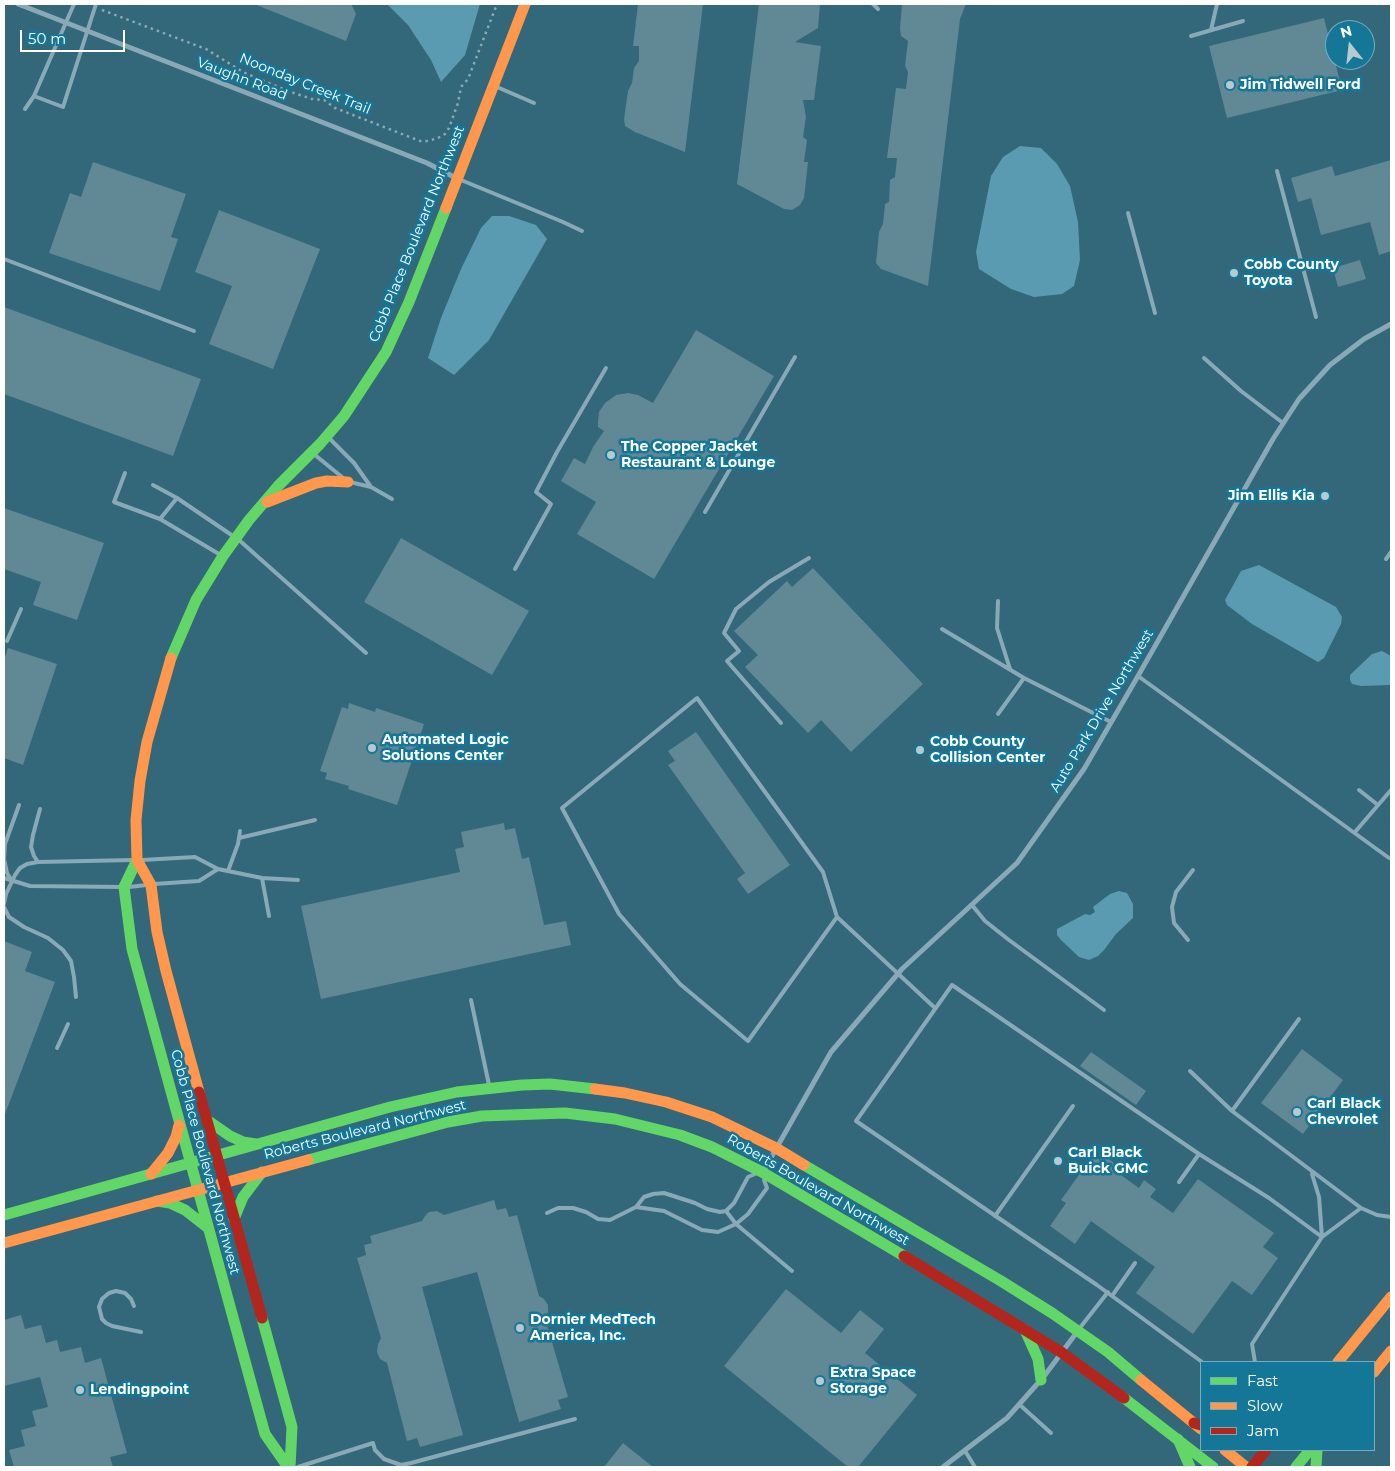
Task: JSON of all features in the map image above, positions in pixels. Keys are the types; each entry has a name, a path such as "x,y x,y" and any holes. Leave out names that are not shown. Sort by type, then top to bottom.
{"main road":[{"name":"Cobb Place Boulevard Northwest","path":"289,1467 265,1434 138,974 128,924 124,887 137,860 136,820 140,781 147,742 170,658 196,600 236,537 261,505 327,436 353,403 386,352 408,302 525,4"},
{"path":"261,505 327,480 348,482"},
{"name":"Cobb Place Boulevard Northwest","path":"137,860 151,885 157,932 166,971 292,1427 289,1467"},
{"name":"Roberts Boulevard Northwest","path":"4,1215 410,1102 457,1092 522,1084 601,1089 666,1102 712,1117 776,1148 1001,1281 1078,1330 1199,1426"},
{"name":"Roberts Boulevard Northwest","path":"4,1243 448,1122 513,1113 565,1113 624,1120 680,1135 720,1151 762,1172 1061,1352 1153,1419 1214,1467"},
{"path":"207,1120 236,1139 258,1144"},
{"path":"151,1174 168,1153 176,1137 179,1124"},
{"path":"234,1220 243,1197 262,1172"},
{"path":"156,1201 177,1206 208,1228"},
{"path":"1339,1361 1391,1296"},
{"path":"1025,1329 1038,1359 1041,1380"},
{"path":"1375,1371 1391,1351"},
{"path":"1178,1439 1190,1467"},
{"path":"1227,1451 1246,1467"},
{"path":"1252,1467 1265,1451"},
{"path":"1296,1467 1309,1451"},
{"path":"1316,1467 1317,1451"}],"street":[{"name":"Vaughn Road","path":"18,4 427,163 457,178"},
{"name":"Auto Park Drive Northwest","path":"762,1172 831,1052 898,974 1017,863 1084,769 1299,398 1330,365 1364,339 1391,324"},
{"path":"943,1467 1007,1418 1020,1405 1078,1330"}],"lane":[{"path":"25,109 34,96 74,4"},
{"path":"873,4 878,8"},
{"path":"1211,30 1217,4"},
{"path":"34,96 63,107 96,6"},
{"path":"1191,36 1243,21"},
{"path":"493,85 534,103"},
{"path":"1277,171 1316,317"},
{"path":"457,178 582,231"},
{"path":"1128,213 1155,313"},
{"path":"4,259 194,331"},
{"path":"705,512 795,357"},
{"path":"1204,358 1241,392 1283,423"},
{"path":"515,569 551,504 536,492 606,368"},
{"path":"327,436 354,463 370,487"},
{"path":"312,452 348,482 370,487 392,498"},
{"path":"125,473 114,502 160,519 223,556"},
{"path":"153,484 236,537 366,654"},
{"path":"160,519 177,498"},
{"path":"1386,559 1391,552"},
{"path":"780,723 727,661 739,651 724,633 736,609 769,582 809,558"},
{"path":"998,601 997,628 1010,669"},
{"path":"6,642 21,609"},
{"path":"942,629 1024,678 1111,722"},
{"path":"1138,676 1389,858"},
{"path":"998,714 1024,678"},
{"path":"837,917 748,1041 680,984 619,914 562,808 697,698 823,872 837,917 935,1008"},
{"path":"1360,790 1378,805"},
{"path":"1355,832 1391,790"},
{"path":"12,881 7,873 4,859 5,844 19,805"},
{"path":"38,862 32,848 40,809"},
{"path":"239,838 315,820"},
{"path":"228,871 240,831"},
{"path":"76,997 71,961 63,950 48,938 24,927 9,917 4,905 6,894 12,881 20,868 27,864 195,856 218,869 262,878 298,880"},
{"path":"4,878 23,885 40,887 124,887 200,880 218,869"},
{"path":"1188,940 1174,923 1172,907 1176,892 1193,870"},
{"path":"262,878 269,916"},
{"path":"972,905 985,921 1104,1010"},
{"path":"1201,1361 1108,1292 856,1121 952,985 1199,1154 1269,1198 1322,1237"},
{"path":"471,1000 490,1087"},
{"path":"1232,1111 1299,1019"},
{"path":"57,1048 68,1024"},
{"path":"1190,1071 1232,1111 1312,1174 1360,1208 1377,1215 1391,1216"},
{"path":"995,1216 1073,1106"},
{"path":"1179,1182 1199,1154"},
{"path":"547,1213 558,1208 573,1208 586,1212 598,1219 610,1220 636,1207 644,1198 653,1194 664,1193 695,1202 715,1212 726,1211 734,1203 748,1177 762,1172 766,1188 748,1214 736,1224 718,1232 702,1230 664,1211 636,1207"},
{"path":"1312,1174 1319,1197 1322,1237"},
{"path":"1255,1361 1252,1344 1322,1237 1360,1208"},
{"path":"726,1211 736,1224 792,1271"},
{"path":"1112,1296 1135,1263"},
{"path":"134,1306 131,1299 125,1293 116,1291 109,1293 102,1299 99,1307 102,1319 106,1323 141,1332"},
{"path":"1078,1330 1108,1292"},
{"path":"1020,1405 1051,1433"},
{"path":"298,1467 373,1443 375,1450 384,1459 401,1465 575,1419"},
{"path":"965,1451 975,1467"}],"path":[{"name":"Noonday Creek Trail","path":"96,6 206,49 248,74 306,97 324,100 335,108 420,141 438,138 445,134 449,128 458,103 461,87 468,78 496,4"}],"water":[{"path":"387,4 480,4 465,55 441,82 431,60 408,25"},
{"path":"1020,146 1041,148 1057,164 1070,186 1078,222 1080,260 1074,286 1062,294 1034,297 1011,289 979,269 976,252 991,176 1003,157"},
{"path":"492,216 509,216 536,225 547,239 489,340 454,375 428,358 441,318 461,269 481,228"},
{"path":"1259,565 1336,607 1342,617 1341,624 1324,658 1318,662 1252,624 1227,605 1225,600 1241,571"},
{"path":"1382,651 1391,656 1391,685 1361,686 1352,684 1350,675 1372,654"},
{"path":"1119,891 1127,893 1133,904 1133,918 1116,934 1098,956 1089,960 1079,957 1057,935 1057,929 1085,914 1090,915 1095,912 1093,907 1110,894"}],"building":[{"path":"254,4 351,4 356,14 346,41"},
{"path":"638,4 703,4 685,152 635,132 625,126 624,119 628,91 632,83 634,68 639,61 639,46 633,46"},
{"path":"759,4 820,4 818,28 795,42 821,46 814,100 803,100 806,117 803,137 807,140 804,162 808,162 804,198 800,205 792,210 784,209 737,184"},
{"path":"902,4 966,4 960,19 928,286 881,269 876,263 879,232 883,224 885,204 889,202 890,180 895,177 897,158 887,158 896,88 906,89 908,72 905,66 908,41 901,36 900,29"},
{"path":"1324,18 1325,70 1337,70 1342,90 1227,118 1209,46"},
{"path":"1391,160 1391,251 1379,255 1370,222 1321,235 1311,198 1298,202 1291,178 1332,166 1335,176"},
{"path":"93,162 186,194 171,237 178,239 160,291 49,253 70,193 81,197"},
{"path":"219,210 320,249 273,369 209,344 232,286 195,272"},
{"path":"1360,260 1366,279 1338,287 1333,268"},
{"path":"4,307 201,379 173,456 4,394"},
{"path":"696,330 774,376 654,579 577,534 596,502 561,481 574,458 585,464 593,447 604,431 598,427 598,422 599,412 605,403 616,395 628,393 638,395 653,403"},
{"path":"4,508 104,543 77,620 33,605 41,582 4,569"},
{"path":"401,538 529,611 492,675 364,602"},
{"path":"813,568 923,684 851,752 821,720 808,733 745,667 758,655 734,631 787,581 792,587"},
{"path":"8,648 57,664 23,765 4,758 4,660"},
{"name":"Automated Logic Solutions Center","path":"349,703 375,712 376,708 424,724 397,805 348,789 349,786 325,779 327,773 320,771 342,707 348,709"},
{"path":"696,732 790,865 748,894 737,879 745,873 668,765 675,761 668,751"},
{"path":"504,823 505,830 515,828 522,859 529,857 544,925 566,921 571,945 321,999 301,906 460,872 455,849 464,847 461,832"},
{"path":"4,941 32,952 25,971 55,982 5,1114"},
{"path":"1302,1049 1343,1080 1303,1134 1261,1103"},
{"path":"1091,1052 1146,1091 1136,1105 1080,1066"},
{"path":"1093,1155 1100,1160 1103,1155 1124,1170 1121,1175 1139,1188 1144,1180 1156,1189 1150,1197 1173,1213 1198,1179 1274,1233 1263,1247 1278,1258 1252,1295 1232,1281 1193,1334 1136,1293 1155,1267 1091,1221 1075,1244 1050,1226 1066,1203 1061,1200"},
{"name":"Dornier MedTech America, Inc.","path":"494,1200 497,1210 506,1208 509,1217 517,1215 539,1296 548,1305 548,1312 545,1318 568,1397 558,1400 561,1409 519,1422 477,1272 422,1287 463,1435 420,1447 417,1438 407,1441 387,1363 380,1359 377,1352 381,1338 357,1258 366,1255 364,1245 372,1243 370,1236 422,1221 429,1212 437,1211 444,1215"},
{"name":"Extra Space Storage","path":"786,1289 841,1333 860,1310 884,1329 865,1353 917,1395 858,1467 848,1467 724,1366"},
{"name":"Lendingpoint","path":"21,1315 25,1329 41,1325 46,1343 57,1340 60,1352 81,1347 85,1363 101,1358 127,1453 110,1457 113,1467 14,1467 9,1450 25,1446 21,1430 36,1426 32,1411 48,1407 40,1377 4,1386 4,1320"},
{"path":"623,1443 653,1467 604,1467"}],"traffic: fast":[{"path":"171,658 196,600 223,556 249,520 278,486 320,444 344,416 386,352 409,302 446,208"},
{"path":"137,860 124,887 132,949 265,1434 288,1467"},
{"path":"4,1215 390,1107 457,1092 550,1084 595,1089"},
{"path":"308,1160 448,1122 482,1116 565,1113 615,1119 680,1135 712,1147 762,1172 904,1256"},
{"path":"207,1120 230,1136 243,1142 256,1144"},
{"path":"804,1165 1052,1313 1108,1352 1141,1380"},
{"path":"234,1219 243,1197 262,1172"},
{"path":"157,1201 170,1203 185,1210 208,1228"},
{"path":"262,1318 292,1427 290,1467"},
{"path":"1025,1330 1038,1359 1041,1380"},
{"path":"1124,1398 1213,1467"},
{"path":"1178,1439 1190,1467"},
{"path":"1296,1467 1309,1451"},
{"path":"1316,1467 1317,1451"}],"traffic: slow":[{"path":"446,208 525,4"},
{"path":"267,502 316,483 327,481 348,482"},
{"path":"137,860 136,820 140,781 147,742 171,658"},
{"path":"137,860 151,885 157,932 166,971 199,1092"},
{"path":"595,1089 666,1102 712,1117 776,1148 804,1165"},
{"path":"151,1174 168,1153 176,1137 179,1125"},
{"path":"4,1243 308,1160"},
{"path":"1339,1361 1391,1297"},
{"path":"1375,1371 1391,1351"},
{"path":"1141,1380 1200,1428"},
{"path":"1226,1451 1246,1467"}],"traffic: jam":[{"path":"199,1092 262,1318"},
{"path":"904,1256 1061,1352 1124,1398"},
{"path":"1194,1423 1200,1425"},
{"path":"1252,1467 1265,1451"}],"place":[{"name":"Jim Tidwell Ford","path":"1230,85"},
{"name":"Cobb County Toyota","path":"1234,273"},
{"name":"The Copper Jacket Restaurant & Lounge","path":"611,455"},
{"name":"Jim Ellis Kia","path":"1325,496"},
{"name":"Automated Logic Solutions Center","path":"372,748"},
{"name":"Cobb County Collision Center","path":"920,750"},
{"name":"Carl Black Chevrolet","path":"1297,1112"},
{"name":"Carl Black Buick GMC","path":"1058,1161"},
{"name":"Dornier MedTech America, Inc.","path":"520,1328"},
{"name":"Extra Space Storage","path":"820,1381"},
{"name":"Lendingpoint","path":"80,1390"}]}
